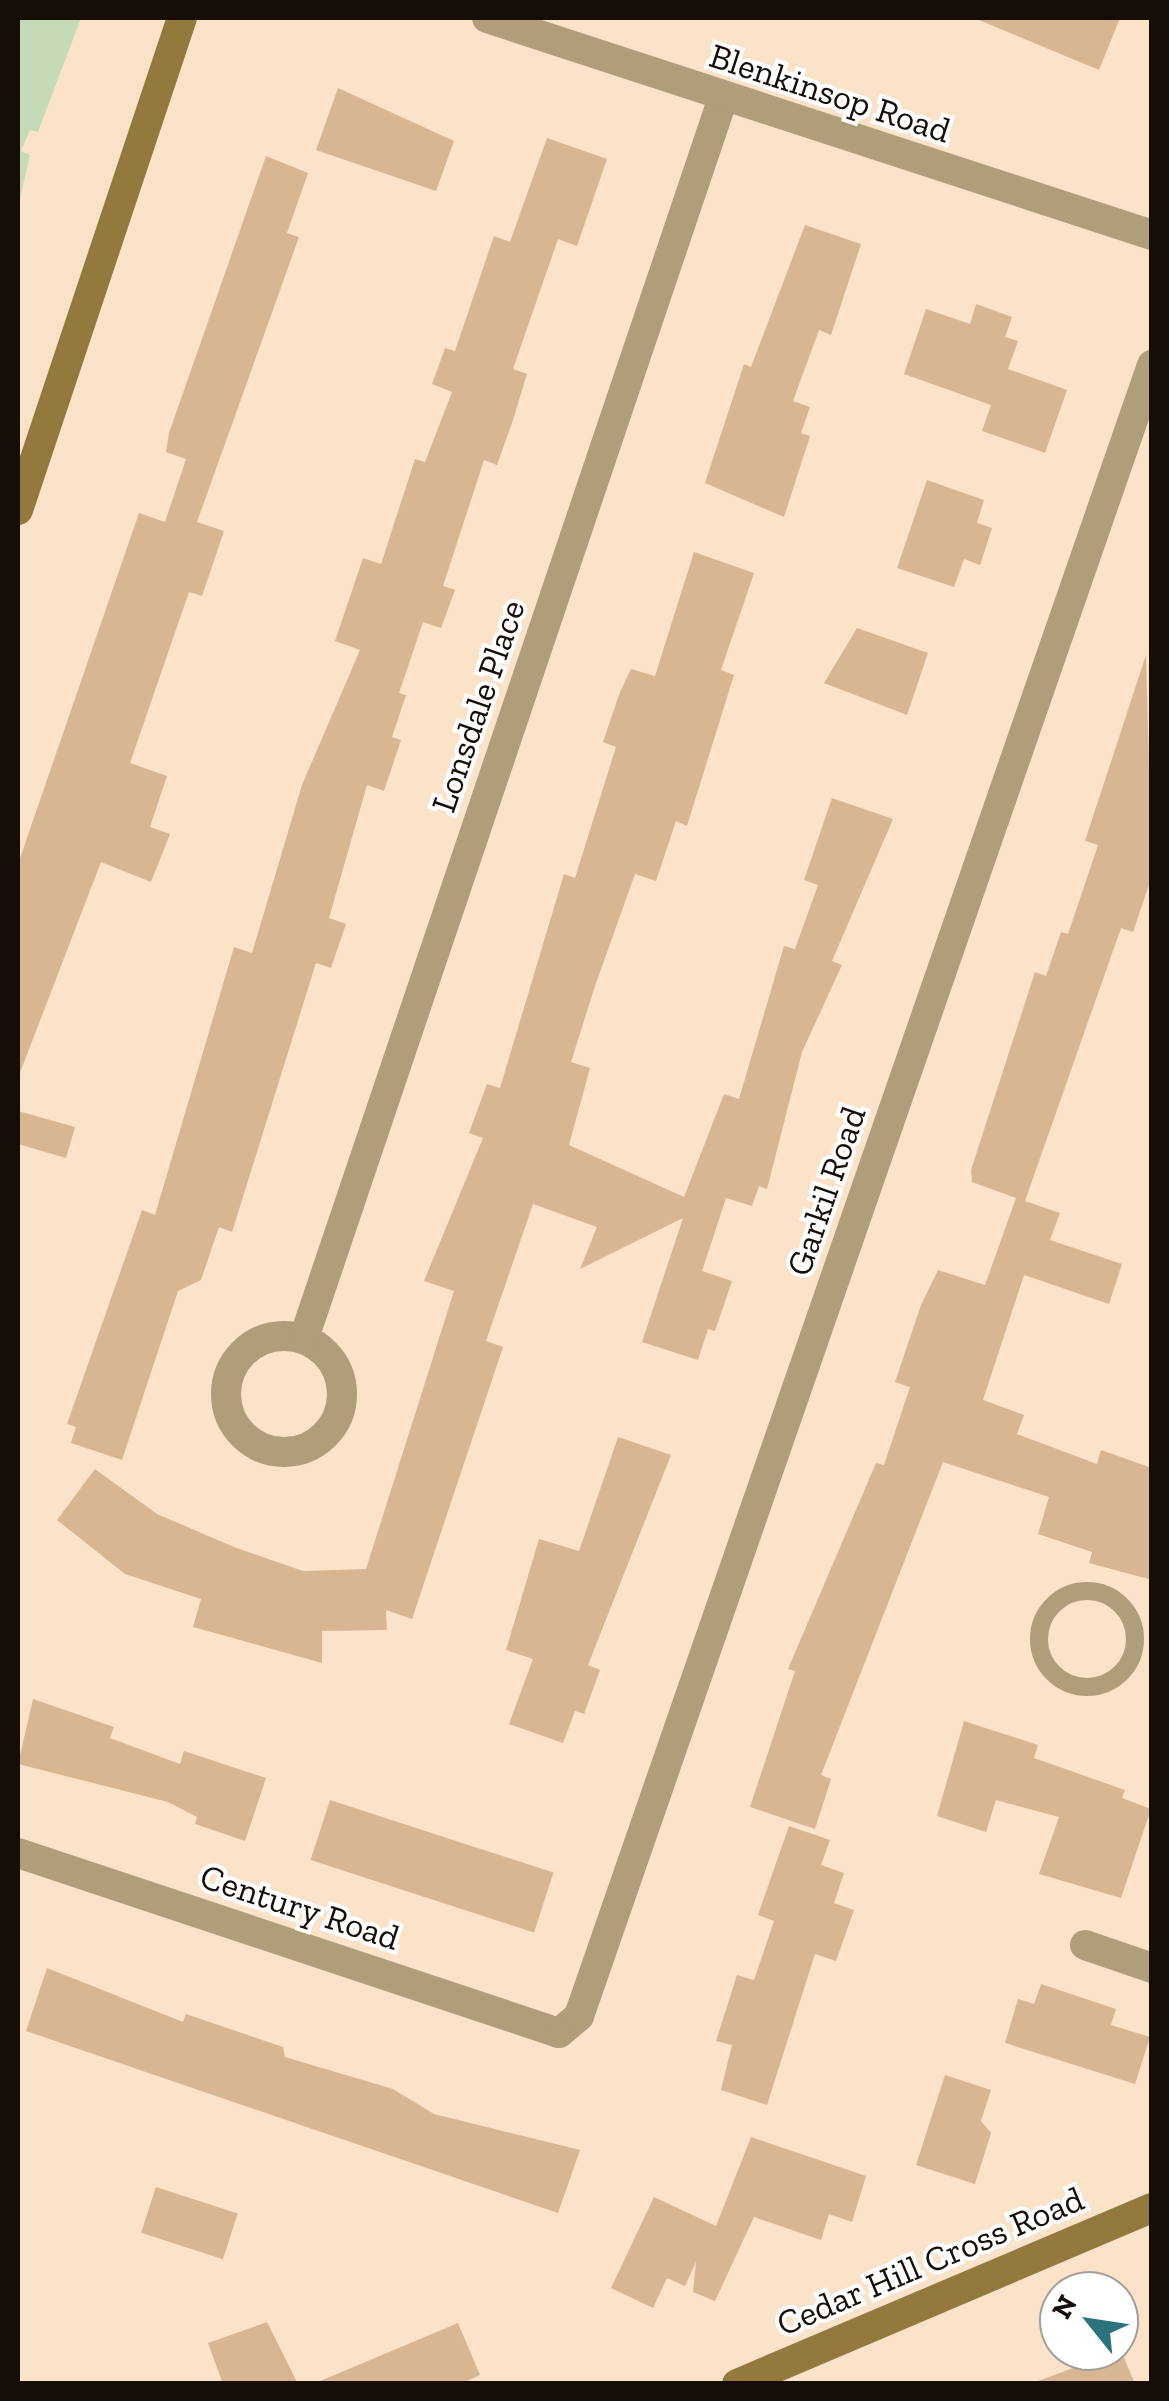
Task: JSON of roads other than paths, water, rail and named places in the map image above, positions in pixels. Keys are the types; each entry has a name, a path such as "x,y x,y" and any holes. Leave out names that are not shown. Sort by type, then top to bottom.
{"main road":[{"path":"18,510 182,18"},
{"name":"Cedar Hill Cross Road","path":"737,2384 1152,2208"}],"street":[{"name":"Blenkinsop Road","path":"487,18 1152,235"},
{"name":"Lonsdale Place","path":"304,1338 723,98"},
{"name":"Garkil Road","path":"559,2032 579,2016 1152,365"},
{"name":"Century Road","path":"18,1853 559,2032"},
{"path":"1085,1945 1152,1968"}],"lane":[{"path":"1078,1592 1120,1604 1143,1631 1120,1676 1089,1688 1058,1678 1040,1651 1051,1606 1078,1592"}]}
